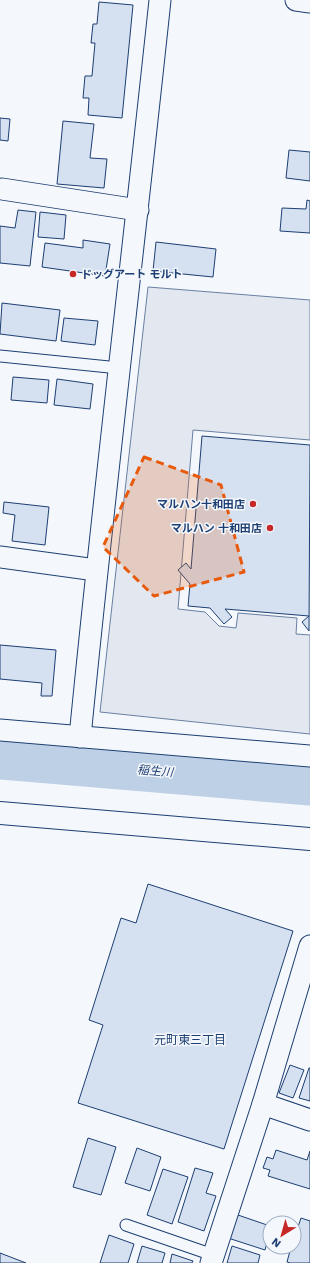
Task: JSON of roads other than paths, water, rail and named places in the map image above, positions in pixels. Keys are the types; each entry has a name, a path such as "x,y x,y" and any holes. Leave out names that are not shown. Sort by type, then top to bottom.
{"street":[{"path":"80,737 96,570 138,210 160,0"},
{"path":"296,0 310,2"},
{"path":"2,189 138,210"},
{"path":"0,557 96,570"},
{"path":"0,730 310,756"},
{"path":"0,813 310,839"},
{"path":"212,1259 263,1104 310,946"},
{"path":"263,1104 310,1120"}],"lane":[{"path":"0,356 119,368"},
{"path":"126,1225 212,1259"}],"waterway":[{"name":"稲生川","path":"0,758 310,784"}],"place":[{"name":"ドッグアート モルト","path":"73,274"},
{"name":"マルハン十和田店","path":"253,504"},
{"name":"マルハン 十和田店","path":"270,528"}],"district":[{"name":"元町東三丁目","path":"190,1040"}]}
